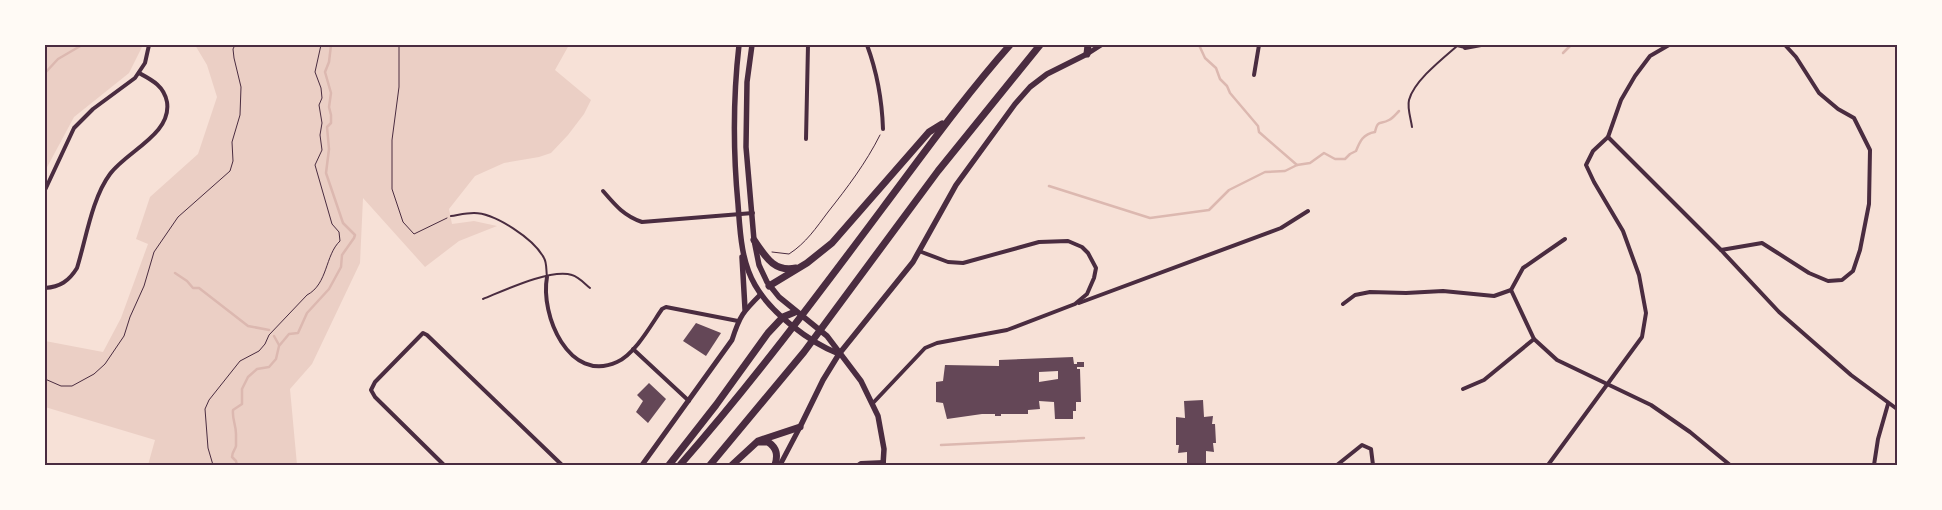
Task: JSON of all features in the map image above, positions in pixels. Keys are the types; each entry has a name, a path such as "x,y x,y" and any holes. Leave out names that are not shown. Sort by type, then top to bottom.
{"highway":[{"path":"680,465 786,337 946,121 1010,45"},
{"path":"710,465 804,352 938,171 1040,45"},
{"path":"1087,54 1088,45"},
{"path":"770,286 824,250 841,234 929,132 946,121"},
{"path":"754,240 770,263 780,269 792,269 807,262"},
{"path":"669,465 716,405 768,333 795,312"},
{"path":"732,465 752,445 764,438 789,432 800,427"},
{"path":"752,445 763,442 772,445 777,454 775,465"}],"main road":[{"path":"739,45 735,81 733,148 741,240 742,294 745,309"},
{"path":"752,45 747,82 746,147 754,240 759,265 770,286 779,297 795,312 827,336 839,354 854,370 873,403 880,430 884,464"},
{"path":"800,427 823,380 839,354 905,273 960,180 1023,95 1047,74 1087,54"},
{"path":"741,240 748,270 761,294 785,319 820,345 839,354"},
{"path":"761,294 770,286"}],"street":[{"path":"45,190 74,128 93,109 135,78 145,63 149,45"},
{"path":"806,139 808,45"},
{"path":"867,45 878,83 883,129"},
{"path":"1087,54 1101,45"},
{"path":"1254,75 1259,45"},
{"path":"1466,48 1481,45"},
{"path":"1548,465 1642,338 1646,313 1639,276 1623,231 1594,182 1586,164 1593,151 1608,137 1622,100 1635,76 1650,56 1669,45"},
{"path":"1721,250 1762,243 1809,273 1828,280 1842,280 1853,271 1860,250 1868,204 1870,150 1854,118 1838,109 1819,93 1796,57 1785,45"},
{"path":"45,288 54,288 64,284 72,277 77,268 99,195 110,174 139,146 156,134 163,126 167,117 168,107 162,89 156,82 139,73"},
{"path":"1608,137 1780,312 1851,375 1897,409"},
{"path":"603,191 620,211 629,218 642,222 739,216 753,213"},
{"path":"873,403 925,348 937,343 1007,330 1281,228 1308,211"},
{"path":"1343,304 1355,295 1370,292 1443,291 1494,296 1511,290 1523,268 1565,239"},
{"path":"919,251 948,262 963,263 1039,242 1068,241 1088,252 1096,268 1092,286 1087,294 1075,304"},
{"path":"547,276 545,288 553,325 564,346 574,357 586,365 601,367 619,362 633,349 666,307 738,321"},
{"path":"1511,290 1534,339 1557,360 1652,405 1690,432 1730,465"},
{"path":"642,465 732,340 738,321 745,309 761,294"},
{"path":"444,465 375,397 371,390 375,382 423,333 562,465"},
{"path":"1462,389 1484,380 1534,339"},
{"path":"633,349 689,401"},
{"path":"1874,465 1878,439 1888,404"},
{"path":"780,465 800,427"},
{"path":"1337,465 1362,445 1371,449 1373,465"},
{"path":"858,465 861,463 884,464"}],"lane":[{"path":"1412,127 1409,99 1425,74 1456,46 1466,48"},
{"path":"451,216 475,213 491,217 515,230 540,250 545,260 547,276"},
{"path":"483,299 522,283 560,273 574,275 590,288"}],"path":[{"path":"45,378 61,386 72,386 94,374 105,364 124,336 144,286 154,252 178,216 230,171 233,161 232,142 240,115 241,87 234,58 235,45"},
{"path":"213,465 208,448 205,409 209,400 240,361 259,351 269,335 306,295 313,292 327,270 336,245 340,241 339,232 332,224 315,165 322,150 320,135 322,122 319,105 322,98 321,88 315,72 321,45"},
{"path":"399,45 399,87 392,140 392,189 403,222 414,234 451,216"},
{"path":"769,251 790,254 800,248 854,177 872,151 883,129"}],"shaded area":[{"path":"45,45 143,45 129,73 74,117 45,171"},
{"path":"195,45 569,45 555,70 591,100 584,114 551,153 504,163 475,176 449,209 452,224 474,221 497,226 459,241 425,267 363,198 360,263 312,364 290,389 297,465 148,465 155,440 45,407 45,341 103,352 121,318 148,244 136,239 150,197 198,154 217,97 207,65"}],"building":[{"path":"696,323 721,333 706,356 683,341"},
{"path":"1073,357 1074,364 1084,362 1084,367 1077,367 1077,369 1080,369 1081,402 1076,402 1076,411 1073,411 1073,419 1055,419 1054,402 1039,401 1040,409 1028,410 1028,414 1001,414 1001,416 995,416 995,414 982,414 947,419 943,403 936,402 936,382 943,381 945,365 999,366 999,360","holes":["1058,371 1058,379 1039,382 1039,372"]},
{"path":"649,383 666,399 648,423 636,412 643,401 637,395"},
{"path":"1203,400 1204,417 1213,416 1212,424 1215,424 1216,443 1213,443 1214,452 1206,451 1206,465 1187,465 1187,452 1178,453 1179,445 1176,445 1176,417 1185,418 1184,401"}],"waterway":[{"path":"45,73 58,59 82,45"},
{"path":"237,465 232,457 236,446 233,410 242,404 242,389 248,377 257,369 269,367 276,359 279,346 289,334 298,333 307,313 329,289 341,267 342,255 355,235 343,223 326,173 329,149 327,127 331,123 329,107 331,93 325,72 329,62 331,45"},
{"path":"1199,45 1205,58 1216,68 1220,79 1227,86 1230,93 1258,126 1259,132 1297,165"},
{"path":"1563,53 1571,45"},
{"path":"1049,186 1150,218 1209,210 1229,190 1265,172 1285,171 1297,165 1310,163 1324,153 1335,159 1345,159 1356,151 1365,136 1375,132 1378,124 1390,119 1399,111"},
{"path":"175,273 187,281 193,288 199,288 248,326 269,330"},
{"path":"274,336 279,345"},
{"path":"941,445 1084,438"}]}
